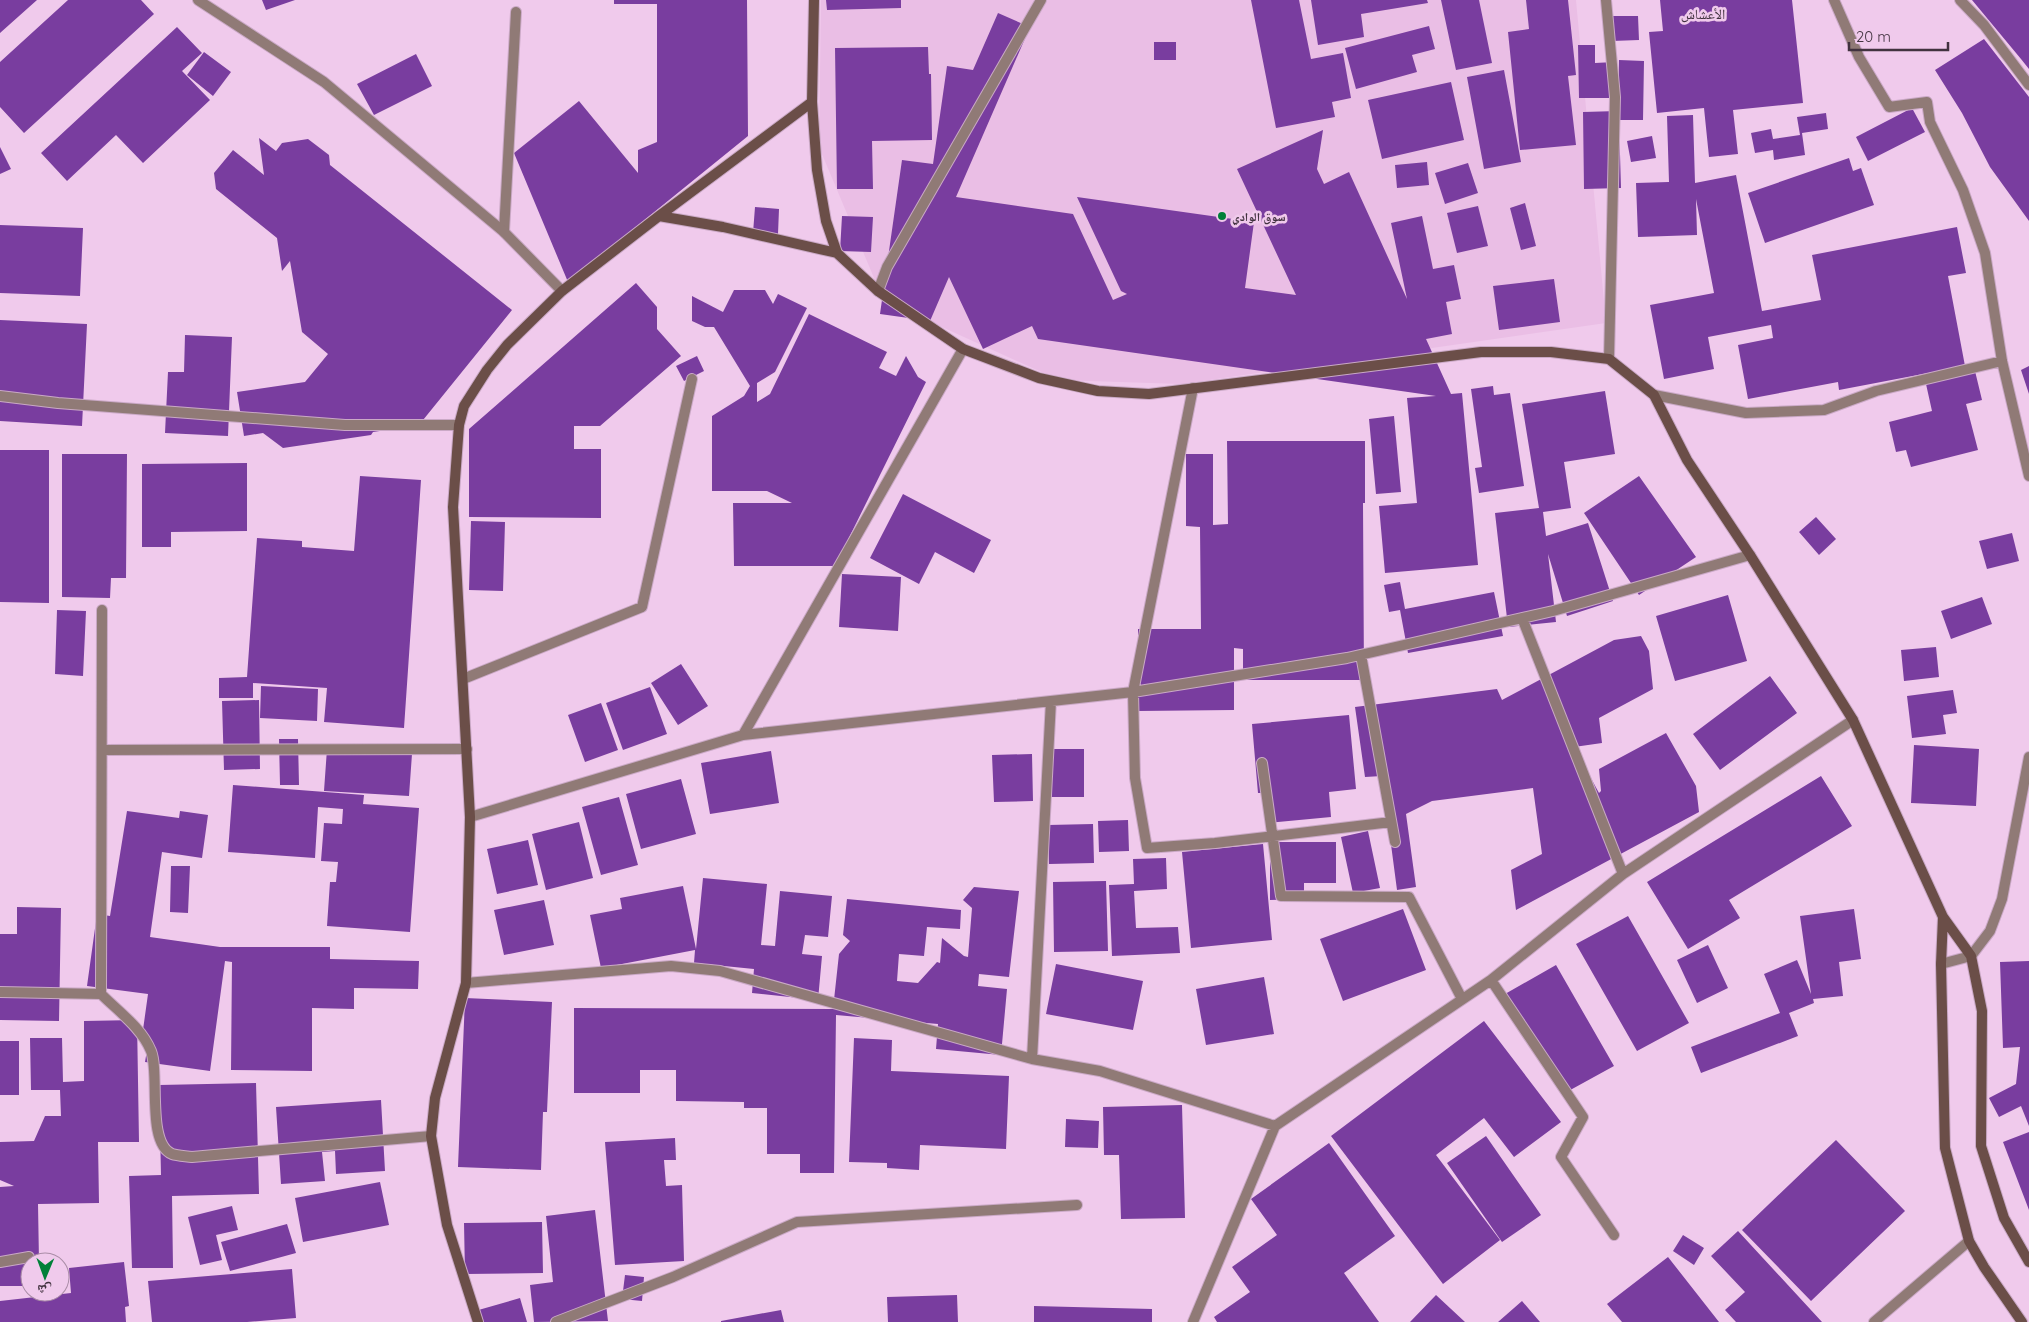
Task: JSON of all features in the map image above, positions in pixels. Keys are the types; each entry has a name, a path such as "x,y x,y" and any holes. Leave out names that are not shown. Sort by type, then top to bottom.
{"street":[{"path":"198,0 324,82 504,232 562,291"},
{"path":"814,0 812,102 817,170 826,221 837,253 878,291 963,349 1039,378 1098,391 1149,394 1481,352 1551,352 1609,359 1654,395 1687,460 1750,555 1854,720 1943,917 1971,956 1982,1011 1981,1146 2004,1218 2029,1262"},
{"path":"878,291 887,267 1041,0"},
{"path":"1606,0 1615,97 1609,359"},
{"path":"1834,0 1860,58 1888,107 1927,102 1930,122 1963,190 1985,253 2002,361 2029,476"},
{"path":"1960,0 1984,25 2029,85"},
{"path":"504,232 516,12"},
{"path":"478,1322 447,1225 431,1136 435,1098 466,983 470,817 453,507 459,425 464,406 487,370 507,345 562,291 812,102"},
{"path":"659,216 723,227 837,253"},
{"path":"743,735 963,349"},
{"path":"1654,395 1746,414 1824,410 1876,391 2002,361"},
{"path":"463,679 642,607 692,379"},
{"path":"1193,388 1133,692 1135,778 1147,848 1272,837 1391,822"},
{"path":"0,396 58,403 345,425 459,425"},
{"path":"470,817 743,735 1133,692 1361,654 1553,611 1750,555"},
{"path":"101,994 102,610"},
{"path":"1522,618 1623,874"},
{"path":"1361,654 1395,842"},
{"path":"1032,1059 1051,701"},
{"path":"1193,1322 1274,1126 1490,980 1623,874 1854,720"},
{"path":"103,750 467,749"},
{"path":"1941,964 1971,956 1990,931 2002,899 2029,757"},
{"path":"1262,763 1281,896 1409,897 1462,1000"},
{"path":"1943,917 1941,964 1945,1148 1969,1241 1984,1267 2022,1322"},
{"path":"466,983 671,966 720,971 1032,1059 1100,1071 1274,1126"},
{"path":"1490,980 1583,1117 1561,1158 1614,1235"},
{"path":"0,992 101,994 139,1030 152,1053 158,1129 161,1144 171,1154 192,1157 431,1136"},
{"path":"556,1322 672,1277 797,1222 1077,1206"},
{"path":"1874,1322 1969,1241"},
{"path":"0,1262 20,1259"}],"shaded area":[{"name":"سوق الوادي","path":"821,0 1576,0 1606,323 1181,384 1059,380 922,318 877,285 819,147"}],"building":[{"path":"0,0 37,0 0,33"},
{"path":"68,0 141,0 154,14 24,133 0,107 0,62"},
{"path":"262,0 295,0 266,10"},
{"path":"614,0 747,0 748,136 568,282 514,153 579,101 638,173 638,150 657,142 657,4 614,4"},
{"path":"826,0 901,0 901,8 827,10"},
{"path":"1251,0 1299,0 1311,59 1343,53 1351,98 1332,102 1335,117 1276,128"},
{"path":"1311,0 1427,0 1428,3 1361,14 1364,37 1318,45"},
{"path":"1441,0 1479,0 1492,63 1456,70"},
{"path":"1526,0 1568,0 1576,75 1568,76 1576,145 1520,150 1508,32 1529,29"},
{"path":"1660,0 1792,0 1803,103 1733,110 1738,154 1709,157 1704,108 1657,113 1649,32 1663,31"},
{"path":"1972,0 2029,0 2029,69 2021,59"},
{"path":"998,13 1030,27 956,197 1073,214 1113,300 1127,294 1121,291 1077,197 1254,222 1245,288 1296,295 1237,169 1323,130 1317,169 1324,184 1349,172 1407,299 1391,223 1422,216 1433,269 1454,265 1461,299 1446,302 1452,334 1426,339 1451,394 1462,393 1478,565 1385,573 1379,506 1417,503 1407,398 1436,396 1038,339 1032,326 983,349 949,277 930,321 880,314 902,160 933,164 947,66 973,70"},
{"path":"1612,16 1638,16 1639,40 1612,41"},
{"path":"1429,26 1435,49 1412,55 1417,72 1356,89 1345,48"},
{"path":"177,27 202,53 182,71 210,100 143,163 116,135 67,181 41,153"},
{"path":"1984,39 2029,97 2029,221 1990,167 1962,113 1935,70"},
{"path":"1154,42 1176,42 1176,60 1154,60"},
{"path":"1578,45 1595,45 1595,63 1614,62 1615,98 1579,98"},
{"path":"928,47 929,74 931,74 932,140 872,141 873,189 837,189 835,48"},
{"path":"204,52 231,72 213,96 187,75"},
{"path":"416,54 432,86 374,115 357,84"},
{"path":"1619,60 1644,61 1643,120 1619,120 1621,188 1584,189 1583,112 1618,111"},
{"path":"1504,70 1521,162 1484,169 1467,77"},
{"path":"1451,82 1464,140 1382,159 1368,100"},
{"path":"1912,108 1925,132 1868,161 1856,137"},
{"path":"1826,113 1828,129 1802,133 1805,155 1774,160 1773,150 1755,153 1751,133 1771,129 1773,139 1800,135 1797,117"},
{"path":"1693,115 1695,183 1736,175 1762,311 1821,300 1812,255 1957,227 1966,273 1948,276 1965,366 1839,390 1838,382 1748,399 1738,345 1773,338 1771,325 1708,337 1714,369 1664,379 1650,305 1714,293 1696,199 1697,235 1638,237 1636,183 1669,182 1667,116"},
{"path":"1652,136 1656,158 1631,162 1627,141"},
{"path":"259,138 276,151 282,143 308,139 329,155 330,165 512,310 419,425 373,432 371,435 283,448 263,433 244,436 237,392 305,382 328,354 302,332 290,261 282,271 277,238 216,189 214,173 233,150 264,175"},
{"path":"0,147 11,169 0,174"},
{"path":"1849,158 1853,171 1861,168 1874,205 1765,243 1748,193"},
{"path":"1427,162 1429,185 1397,188 1395,165"},
{"path":"1468,163 1478,193 1445,204 1435,173"},
{"path":"1525,203 1536,246 1521,250 1510,208"},
{"path":"1478,206 1488,246 1457,253 1447,213"},
{"path":"755,207 779,209 778,234 753,233"},
{"path":"842,216 873,217 871,252 840,251"},
{"path":"0,225 83,228 80,296 0,293"},
{"path":"1554,279 1560,322 1499,330 1493,286"},
{"path":"636,283 657,307 657,329 681,356 600,426 574,426 574,449 601,449 601,518 469,517 469,429"},
{"path":"734,290 765,290 773,304 778,294 807,308 775,372 757,383 757,402 770,394 809,314 887,352 879,368 896,376 906,356 918,377 926,382 835,566 734,566 733,503 792,503 767,491 712,491 712,416 744,396 750,386 714,327 705,327 692,321 692,296 723,312"},
{"path":"0,320 87,324 82,426 0,421"},
{"path":"185,335 232,337 228,436 165,433 168,372 184,372"},
{"path":"697,356 704,371 684,381 676,366"},
{"path":"2029,366 2029,394 2021,370"},
{"path":"1975,371 1982,400 1966,404 1978,450 1911,467 1906,450 1896,452 1889,422 1932,411 1926,384"},
{"path":"1493,386 1494,395 1510,393 1524,486 1479,493 1475,468 1482,467 1471,389"},
{"path":"1605,391 1615,454 1564,462 1571,508 1543,512 1546,536 1588,523 1613,601 1567,616 1548,554 1556,622 1508,627 1495,513 1539,508 1522,404"},
{"path":"1394,416 1401,492 1376,494 1369,419"},
{"path":"1227,441 1365,441 1365,503 1363,503 1364,680 1243,680 1243,649 1234,648 1234,710 1138,711 1138,629 1201,629 1200,527 1186,526 1186,454 1213,454 1213,525 1228,524"},
{"path":"0,450 49,450 49,603 0,602"},
{"path":"62,454 127,454 126,578 111,578 110,598 62,597"},
{"path":"247,463 247,531 171,532 171,547 142,547 142,464"},
{"path":"360,476 421,480 404,728 324,722 327,688 253,683 253,698 219,698 219,678 247,677 257,538 302,541 302,547 354,551"},
{"path":"1639,476 1696,557 1639,595 1584,513"},
{"path":"903,494 991,540 974,573 935,552 919,584 870,558"},
{"path":"1816,517 1836,539 1819,555 1799,532"},
{"path":"471,521 505,522 503,591 469,590"},
{"path":"2012,533 2019,561 1987,569 1979,541"},
{"path":"842,574 901,577 898,631 839,627"},
{"path":"1400,582 1405,609 1494,592 1503,636 1408,653 1400,610 1389,612 1384,585"},
{"path":"1728,595 1747,661 1675,681 1656,616"},
{"path":"1982,597 1992,624 1951,639 1941,611"},
{"path":"57,610 86,611 83,676 55,674"},
{"path":"1641,636 1649,651 1653,689 1599,718 1602,743 1574,747 1599,793 1601,791 1599,769 1666,733 1696,786 1699,812 1516,910 1511,870 1542,854 1533,788 1432,801 1406,814 1416,887 1397,890 1382,776 1365,777 1355,707 1497,689 1502,700 1614,640"},
{"path":"1936,647 1939,677 1904,681 1901,650"},
{"path":"681,664 708,706 678,725 651,683"},
{"path":"1770,676 1797,713 1720,770 1693,734"},
{"path":"261,686 318,689 317,721 260,718"},
{"path":"650,687 667,734 623,750 606,703"},
{"path":"1953,690 1957,713 1943,715 1946,734 1912,738 1907,696"},
{"path":"259,700 260,769 224,770 222,701"},
{"path":"601,703 618,750 585,762 568,715"},
{"path":"1349,715 1356,789 1329,792 1331,817 1268,823 1265,793 1258,793 1252,724"},
{"path":"279,739 298,739 299,785 280,785"},
{"path":"1914,745 1979,749 1976,806 1911,803"},
{"path":"327,749 412,754 409,796 324,791"},
{"path":"1048,749 1084,749 1084,797 1049,797"},
{"path":"771,751 779,803 710,814 701,763"},
{"path":"1032,754 1033,801 994,802 992,755"},
{"path":"1821,776 1852,826 1729,900 1740,918 1688,949 1647,882"},
{"path":"681,779 696,834 641,849 626,794"},
{"path":"233,785 364,795 363,804 419,808 410,932 327,926 330,882 336,882 338,862 321,861 324,823 342,824 343,809 318,807 315,858 228,852"},
{"path":"619,797 638,865 601,875 582,807"},
{"path":"127,811 179,818 180,811 208,815 202,858 162,852 150,937 220,947 330,947 330,959 419,961 418,989 354,988 354,1009 312,1008 312,1071 231,1070 232,962 225,961 210,1071 145,1062 149,1038 142,1037 148,994 87,986 97,914 110,916"},
{"path":"1128,820 1129,851 1099,852 1098,821"},
{"path":"579,822 593,878 546,890 532,834"},
{"path":"1093,824 1094,863 1049,864 1048,825"},
{"path":"1368,831 1380,888 1353,893 1341,837"},
{"path":"528,840 538,885 497,894 487,849"},
{"path":"1270,842 1336,842 1336,883 1304,883 1304,899 1270,900"},
{"path":"1263,844 1272,940 1191,948 1182,852"},
{"path":"1166,858 1167,889 1134,891 1136,928 1178,927 1180,953 1112,956 1109,885 1134,884 1133,859"},
{"path":"171,866 190,866 188,913 170,912"},
{"path":"703,878 767,884 761,945 775,946 780,891 832,896 828,937 805,935 802,954 822,956 818,1000 752,993 754,969 694,963 695,950 601,968 590,915 622,909 620,898 683,886 696,949"},
{"path":"1106,881 1108,951 1054,952 1053,882"},
{"path":"974,887 1019,891 1009,977 979,974 978,986 1007,989 1001,1055 936,1049 938,1024 836,1015 834,1173 800,1173 800,1154 767,1154 767,1108 744,1108 744,1102 676,1101 676,1070 640,1070 640,1093 574,1093 574,1008 833,1009 839,954 850,941 843,935 847,899 961,910 960,929 927,927 924,956 899,954 897,981 918,983 937,962 940,963 942,938 964,956 968,957 972,908 963,900"},
{"path":"544,900 554,945 504,955 494,910"},
{"path":"17,907 61,908 59,1021 0,1020 0,934 17,934"},
{"path":"1403,909 1426,970 1343,1001 1320,939"},
{"path":"1854,909 1861,959 1839,962 1843,996 1813,999 1814,1003 1789,1013 1798,1036 1701,1073 1691,1047 1780,1013 1764,974 1797,960 1811,994 1800,916"},
{"path":"1628,916 1689,1023 1637,1051 1576,944"},
{"path":"1708,945 1728,988 1697,1003 1677,960"},
{"path":"2029,961 2029,1126 2021,1106 1999,1117 1989,1098 2016,1084 2020,1047 2003,1048 2000,962"},
{"path":"1056,964 1143,981 1133,1030 1046,1014"},
{"path":"1556,965 1614,1066 1563,1094 1505,994"},
{"path":"1264,977 1274,1034 1206,1045 1196,989"},
{"path":"465,998 552,1002 547,1112 543,1112 541,1170 458,1167"},
{"path":"137,1020 139,1142 98,1142 99,1203 38,1204 39,1252 20,1252 20,1286 0,1286 0,1187 14,1186 0,1180 0,1142 34,1141 45,1116 61,1116 60,1090 31,1090 30,1038 62,1038 63,1082 84,1081 84,1021"},
{"path":"1484,1021 1561,1122 1514,1157 1484,1118 1436,1155 1500,1240 1443,1284 1331,1136"},
{"path":"854,1038 892,1040 891,1071 1009,1076 1006,1149 920,1145 919,1170 887,1168 887,1163 849,1162"},
{"path":"0,1041 19,1041 19,1095 0,1095"},
{"path":"256,1083 259,1194 172,1196 173,1268 132,1268 129,1176 161,1175 159,1085"},
{"path":"381,1100 385,1171 336,1174 335,1151 322,1152 325,1181 281,1184 276,1107"},
{"path":"1182,1105 1185,1218 1121,1219 1119,1155 1104,1155 1103,1107"},
{"path":"1066,1119 1099,1121 1098,1148 1065,1147"},
{"path":"2029,1132 2029,1210 2003,1142"},
{"path":"1486,1136 1541,1215 1502,1242 1447,1163"},
{"path":"675,1138 676,1160 664,1160 666,1186 682,1185 684,1261 615,1265 605,1142"},
{"path":"1836,1140 1905,1211 1811,1301 1742,1230"},
{"path":"1329,1143 1395,1236 1344,1273 1379,1322 1217,1322 1214,1317 1250,1292 1232,1267 1277,1235 1251,1199"},
{"path":"380,1182 389,1225 303,1242 295,1198"},
{"path":"232,1206 238,1230 216,1235 222,1260 200,1265 188,1217"},
{"path":"595,1210 608,1321 534,1322 530,1285 553,1282 546,1216"},
{"path":"542,1222 543,1273 465,1274 464,1223"},
{"path":"287,1224 296,1253 230,1271 221,1242"},
{"path":"1738,1231 1822,1322 1736,1322 1725,1310 1745,1292 1711,1256"},
{"path":"1683,1235 1704,1248 1694,1265 1673,1251"},
{"path":"1668,1257 1719,1322 1622,1322 1607,1304"},
{"path":"124,1262 129,1306 125,1307 126,1322 0,1322 0,1301 20,1299 20,1302 70,1302 70,1268"},
{"path":"292,1269 296,1318 247,1322 152,1322 148,1281"},
{"path":"625,1275 644,1277 642,1301 622,1299"},
{"path":"957,1295 958,1322 888,1322 887,1297"},
{"path":"1436,1295 1465,1322 1410,1322"},
{"path":"520,1298 527,1322 478,1322 475,1311"},
{"path":"1522,1301 1540,1322 1498,1322"},
{"path":"1034,1306 1152,1309 1152,1322 1034,1322"},
{"path":"781,1310 784,1322 721,1322 721,1321"}],"place":[{"name":"سوق الوادي","path":"1222,216"}],"district":[{"name":"الأعشاش","path":"1703,14"}]}
